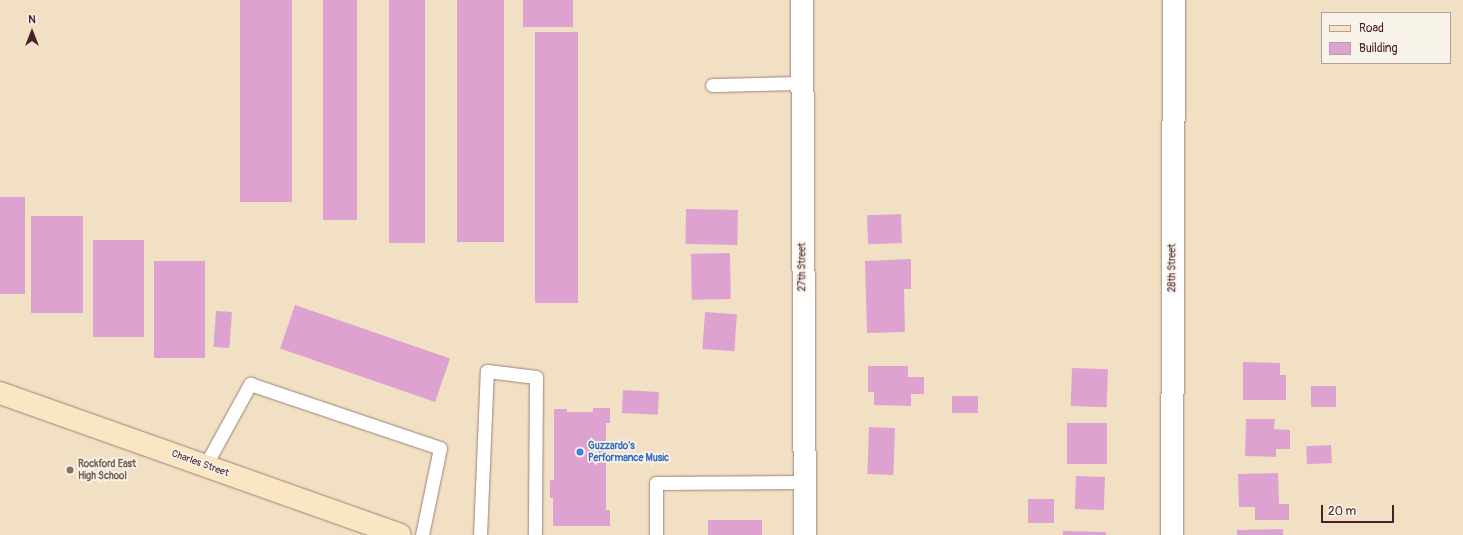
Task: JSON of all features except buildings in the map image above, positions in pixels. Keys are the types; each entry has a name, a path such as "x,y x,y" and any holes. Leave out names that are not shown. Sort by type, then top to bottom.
{"main road":[{"name":"Charles Street","path":"0,393 400,535"}],"street":[{"name":"27th Street","path":"802,0 805,535"},
{"name":"28th Street","path":"1172,535 1174,0"}],"lane":[{"path":"712,85 802,83"},
{"path":"480,535 487,371 536,377 535,535"},
{"path":"205,466 250,384 440,448 422,535"},
{"path":"656,535 656,483 804,482"}],"place":[{"name":"Guzzardo's Performance Music","path":"580,452"},
{"name":"Rockford East High School","path":"70,470"}]}
